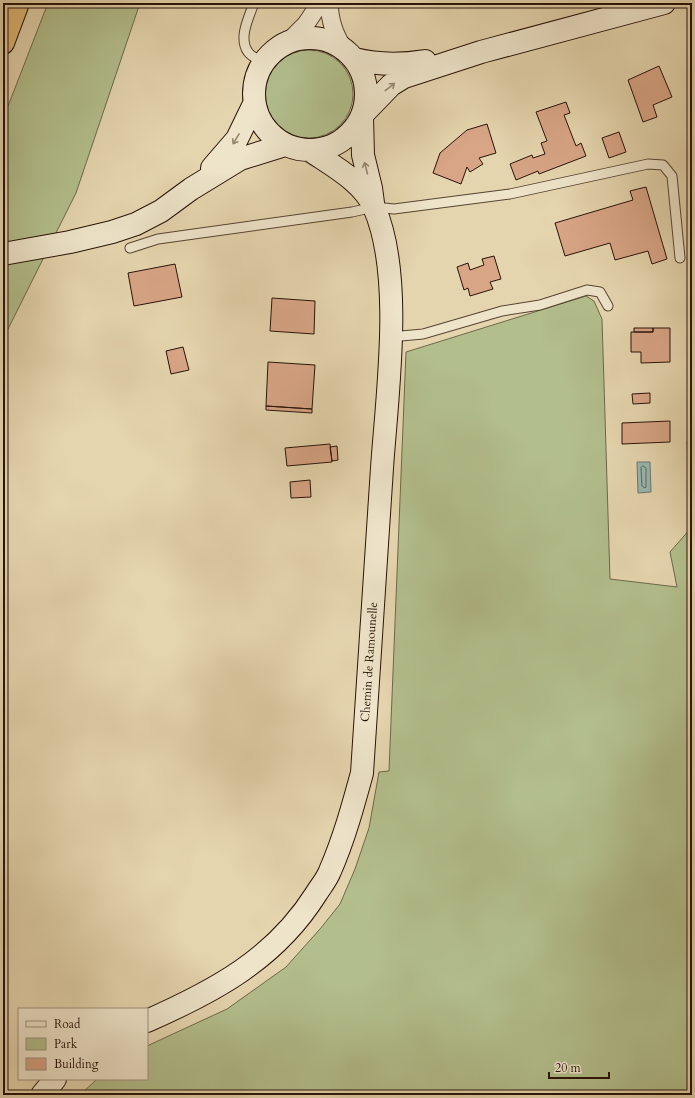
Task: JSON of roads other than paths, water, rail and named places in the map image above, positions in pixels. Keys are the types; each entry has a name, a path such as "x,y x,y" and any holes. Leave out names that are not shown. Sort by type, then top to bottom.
{"highway":[{"path":"3,43 18,3"}],"street":[{"path":"320,3 306,24 288,42 270,54 264,62 256,79 254,91 254,104 259,119 268,133 285,145 298,150 311,151 324,149 346,138 355,128 362,115 365,104 366,85 360,67 348,54 334,34 330,20 330,3"},
{"path":"362,115 391,85 404,78 481,52 664,3"},
{"path":"288,42 311,38 333,43 348,54 370,63 398,65 481,52"},
{"path":"191,190 227,153 254,104"},
{"name":"Chemin de Ramounelle","path":"148,1021 198,999 228,981 267,953 303,915 330,872 348,826 362,773 390,337 388,261 381,227 374,207 363,155 362,115"},
{"path":"3,254 105,234 136,224 161,211 240,159 285,145"},
{"name":"Chemin de Ramounelle","path":"311,151 356,184 374,207"},
{"path":"42,1095 54,1080"}],"lane":[{"path":"254,3 244,34 244,42 248,53 264,62"},
{"path":"130,248 158,239 352,212 374,207 394,209 510,194 648,164 663,165 672,176 680,258"},
{"path":"390,337 423,334 502,311 540,305 587,290 600,292 608,306"}],"water":[{"path":"637,462 650,462 651,492 638,493"}]}
